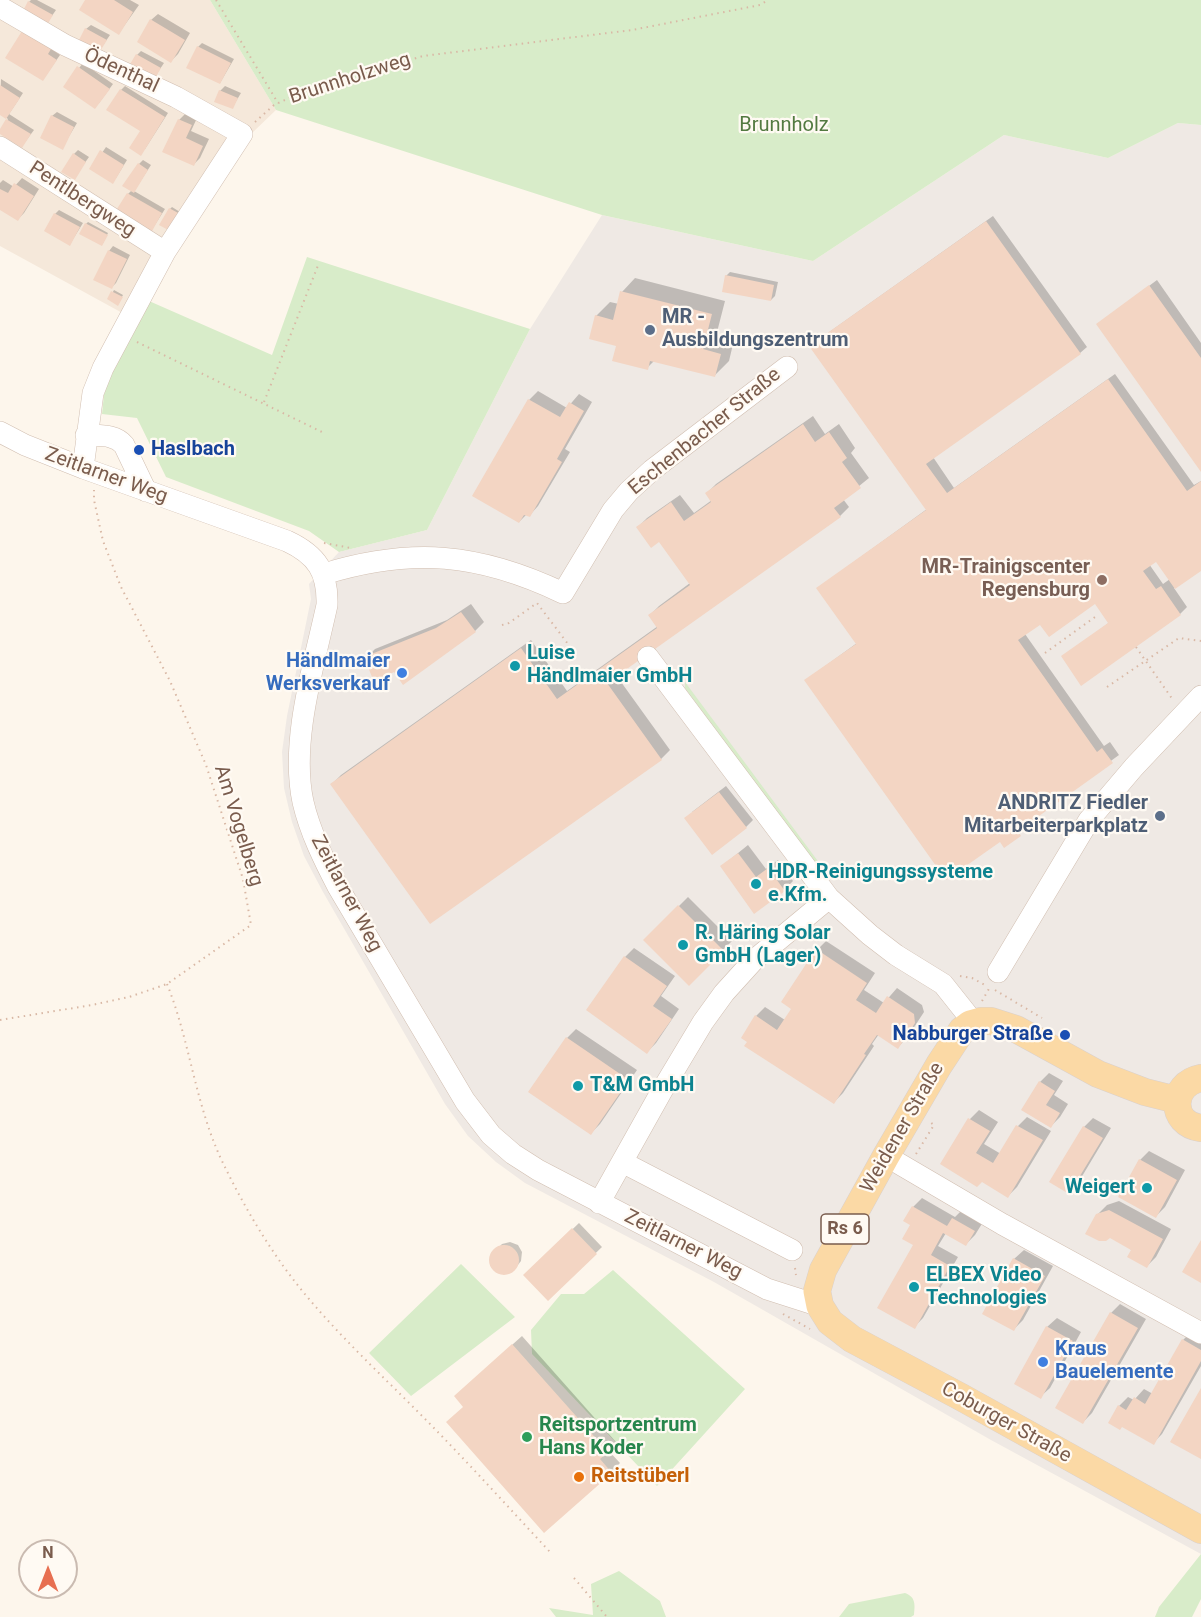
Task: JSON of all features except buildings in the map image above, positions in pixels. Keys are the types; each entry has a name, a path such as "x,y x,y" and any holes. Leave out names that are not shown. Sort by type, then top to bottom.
{"main road":[{"name":"Weidener Straße","path":"816,1318 817,1291 823,1270 896,1162 939,1065 962,1030 973,1021"},
{"path":"973,1021 991,1021 1016,1029 1098,1074 1145,1092 1177,1100"},
{"path":"1201,1078 1188,1082 1177,1100 1177,1107 1184,1120 1190,1125 1201,1128"},
{"name":"Coburger Straße","path":"816,1318 830,1322 852,1339 962,1397 1201,1530"}],"street":[{"name":"Ödenthal","path":"0,7 65,45 176,97 242,134"},
{"path":"88,476 86,435 93,393 103,368 165,252 242,134"},
{"name":"Pentlbergweg","path":"0,147 165,252"},
{"name":"Eschenbacher Straße","path":"324,574 354,565 387,559 428,557 466,560 505,569 563,592 613,510 629,491 652,470 735,411 788,367"},
{"name":"Zeitlarner Weg","path":"0,432 88,476 146,491 287,541 315,559 324,574 327,605 305,711 300,754 303,802 322,856 476,1118 513,1154 538,1170 767,1289 816,1318"},
{"path":"86,435 119,439 146,491"},
{"path":"648,657 829,898 896,955 943,984 973,1021"},
{"path":"994,979 1089,820 1134,767 1194,709"},
{"path":"599,1203 704,1022 724,993 753,960 829,898"},
{"path":"622,1162 792,1250"},
{"path":"896,1162 1002,1224 1201,1333"}],"path":[{"path":"216,0 278,103"},
{"name":"Brunnholzweg","path":"242,134 278,103 300,93 423,56 632,30 760,5 768,0"},
{"path":"264,403 319,263"},
{"path":"121,335 324,433"},
{"name":"Am Vogelberg","path":"0,1020 92,1005 129,997 167,984 250,925 243,879 206,765 170,681 121,588 103,541 88,476"},
{"path":"315,541 337,547 358,549"},
{"path":"502,625 509,623 537,603 568,644"},
{"path":"1044,653 1095,617"},
{"path":"1107,687 1179,638 1201,641"},
{"path":"1136,647 1146,661 1194,709"},
{"path":"957,976 994,979 1050,1023"},
{"path":"973,1021 994,979"},
{"path":"167,984 174,1002 202,1113 222,1161 276,1256 309,1300 550,1552"},
{"path":"896,1162 934,1125 928,1120"},
{"path":"775,1309 816,1318"},
{"path":"574,1578 607,1617"}],"shaded area":[{"path":"0,0 210,0 276,110 251,134 211,190 137,321 0,246"},
{"path":"1178,123 1201,125 1201,1554 991,1440 714,1282 525,1183 496,1162 468,1136 445,1104 304,856 292,822 284,788 282,752 311,599 309,584 339,552 427,530 530,329 602,215 813,261 1004,135 1108,158"}],"green space":[{"name":"Brunnholz","path":"210,0 1201,0 1201,125 1178,123 1108,158 1004,135 813,261 602,215 276,110"},
{"path":"307,257 530,329 427,530 339,552 309,531 166,477 137,418 102,414 105,385 149,301 272,355"},
{"path":"685,682 823,868 817,867 685,688"},
{"path":"461,1264 515,1317 411,1396 369,1353"},
{"path":"613,1270 745,1389 657,1486 532,1354 531,1330 561,1294 584,1294"},
{"path":"1201,1554 1201,1599 1192,1617 1155,1617 1159,1607"},
{"path":"619,1571 660,1601 666,1617 556,1617 549,1608 593,1615 591,1584"},
{"path":"905,1593 914,1602 914,1615 911,1617 839,1617 849,1604"}],"place":[{"name":"MR - Ausbildungszentrum","path":"650,330"},
{"name":"Haslbach","path":"139,450"},
{"name":"MR-Trainigscenter Regensburg","path":"1102,580"},
{"name":"Luise Händlmaier GmbH","path":"515,666"},
{"name":"Händlmaier Werksverkauf","path":"402,673"},
{"name":"ANDRITZ Fiedler Mitarbeiterparkplatz","path":"1160,816"},
{"name":"HDR-Reinigungssysteme e.Kfm.","path":"756,884"},
{"name":"R. Häring Solar GmbH (Lager)","path":"683,945"},
{"name":"Nabburger Straße","path":"1065,1035"},
{"name":"T&M GmbH","path":"578,1086"},
{"name":"Weigert","path":"1147,1188"},
{"name":"ELBEX Video Technologies","path":"914,1287"},
{"name":"Kraus Bauelemente","path":"1043,1362"},
{"name":"Reitsportzentrum Hans Koder","path":"527,1437"},
{"name":"Reitstüberl","path":"579,1477"}]}
